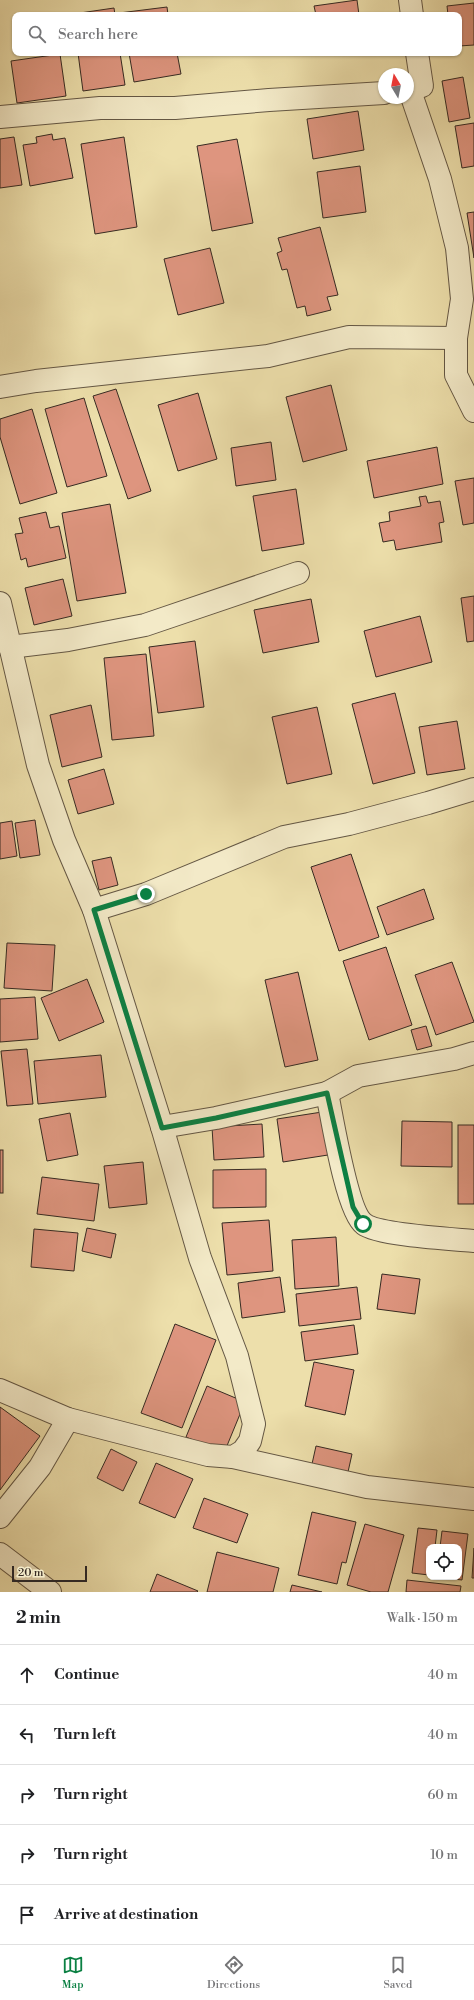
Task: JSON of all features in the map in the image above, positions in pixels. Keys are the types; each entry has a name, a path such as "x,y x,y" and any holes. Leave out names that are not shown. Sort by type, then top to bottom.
{"street":[{"path":"410,0 412,12"},
{"path":"414,89 422,86 417,56"},
{"path":"0,117 100,108 175,108 269,100 378,93"},
{"path":"414,104 440,179 457,248 462,299 456,338 456,375 474,411"},
{"path":"0,387 36,381 268,356 349,338 456,338"},
{"path":"10,646 68,640 145,624 298,574"},
{"path":"0,604 38,765 64,840 94,910 162,1128 200,1258 237,1356 254,1424 250,1441 243,1451 232,1457"},
{"path":"94,910 146,894 284,837 364,820 474,789"},
{"path":"162,1128 216,1118 327,1093 358,1076 454,1059 474,1053"},
{"path":"327,1093 353,1207 363,1224 381,1231 474,1241"},
{"path":"0,1390 68,1419 208,1455 232,1457 367,1487 474,1499"},
{"path":"0,1517 40,1467 68,1419"},
{"path":"0,1554 50,1592"}],"building":[{"path":"357,0 359,12 315,12 314,6"},
{"path":"474,3 474,45 462,46 462,12 448,12 447,6"},
{"path":"167,7 168,12 127,12"},
{"path":"114,8 115,12 87,12"},
{"path":"46,56 60,56 66,96 17,103 11,61"},
{"path":"78,56 120,56 125,85 83,91"},
{"path":"130,56 178,56 181,74 134,82"},
{"path":"463,77 470,118 449,122 442,81"},
{"path":"358,111 364,150 313,159 307,119"},
{"path":"474,123 474,166 462,168 455,126"},
{"path":"52,134 53,140 65,138 73,178 30,186 23,145 37,143 36,137"},
{"path":"14,137 22,185 0,188 0,139"},
{"path":"124,137 137,227 95,234 81,144"},
{"path":"237,139 253,223 212,231 197,146"},
{"path":"360,166 366,212 323,218 317,172"},
{"path":"474,212 474,258 467,213"},
{"path":"320,227 338,295 327,297 331,310 307,316 305,306 297,308 287,269 282,270 277,253 282,251 278,238"},
{"path":"210,248 224,303 178,315 164,259"},
{"path":"331,385 347,450 303,462 286,397"},
{"path":"116,389 151,491 128,499 93,396"},
{"path":"198,393 217,459 178,471 158,405"},
{"path":"84,398 107,476 67,487 45,409"},
{"path":"32,409 57,493 20,504 0,437 0,419"},
{"path":"271,442 276,480 236,486 231,448"},
{"path":"437,447 443,484 374,498 367,461"},
{"path":"474,478 474,523 463,525 455,481"},
{"path":"296,489 304,544 262,551 253,496"},
{"path":"426,496 428,503 440,501 444,522 439,523 442,542 396,550 394,540 383,542 379,523 390,521 389,512 421,506 419,497"},
{"path":"110,504 126,593 77,601 62,513"},
{"path":"46,512 50,528 59,526 66,558 28,567 26,558 21,560 15,534 23,533 19,518"},
{"path":"63,579 72,616 34,625 25,588"},
{"path":"474,596 474,641 467,642 461,598"},
{"path":"311,599 319,642 263,653 254,610"},
{"path":"420,616 432,662 376,677 364,631"},
{"path":"195,641 204,707 158,713 149,647"},
{"path":"146,654 154,736 112,740 104,658"},
{"path":"395,693 415,773 373,784 352,704"},
{"path":"91,705 102,757 62,767 50,715"},
{"path":"317,707 332,774 287,784 272,717"},
{"path":"457,721 465,769 427,775 419,727"},
{"path":"104,769 114,804 78,814 68,780"},
{"path":"35,820 40,855 20,858 15,823"},
{"path":"12,821 17,856 0,859 0,823"},
{"path":"351,854 379,937 339,951 311,867"},
{"path":"111,857 118,885 99,890 92,861"},
{"path":"424,889 434,919 387,935 377,907"},
{"path":"7,943 55,945 52,991 4,988"},
{"path":"386,947 412,1025 369,1040 343,961"},
{"path":"452,962 474,1022 436,1035 415,975"},
{"path":"298,972 318,1060 285,1067 265,980"},
{"path":"87,979 104,1022 59,1041 41,998"},
{"path":"35,997 38,1039 0,1042 0,999"},
{"path":"426,1026 432,1046 417,1050 411,1030"},
{"path":"27,1049 33,1104 7,1106 1,1051"},
{"path":"101,1055 106,1097 38,1104 34,1061"},
{"path":"322,1112 328,1155 283,1162 277,1119"},
{"path":"70,1113 78,1155 47,1161 39,1119"},
{"path":"402,1121 452,1122 452,1167 401,1166"},
{"path":"262,1124 264,1157 214,1160 212,1127"},
{"path":"458,1125 474,1125 474,1204 458,1204"},
{"path":"0,1150 3,1150 3,1193 0,1193"},
{"path":"143,1162 147,1204 109,1208 104,1166"},
{"path":"266,1169 266,1207 213,1208 213,1170"},
{"path":"42,1177 99,1184 94,1221 37,1214"},
{"path":"269,1220 273,1271 227,1275 222,1223"},
{"path":"87,1228 116,1234 111,1258 82,1251"},
{"path":"34,1229 78,1233 74,1271 31,1267"},
{"path":"336,1237 339,1286 295,1289 292,1240"},
{"path":"382,1274 420,1279 415,1314 377,1309"},
{"path":"280,1277 285,1312 242,1318 238,1283"},
{"path":"357,1287 361,1319 299,1326 296,1294"},
{"path":"175,1324 216,1340 182,1428 141,1413"},
{"path":"354,1325 358,1354 305,1361 301,1332"},
{"path":"314,1362 354,1370 345,1415 305,1406"},
{"path":"207,1386 245,1402 224,1453 186,1437"},
{"path":"0,1407 40,1436 0,1490"},
{"path":"316,1446 352,1454 348,1472 312,1464"},
{"path":"111,1449 137,1462 123,1491 97,1478"},
{"path":"156,1463 193,1479 175,1518 139,1503"},
{"path":"204,1498 248,1514 237,1543 193,1528"},
{"path":"312,1512 356,1522 346,1563 342,1562 337,1584 298,1575"},
{"path":"365,1524 404,1535 388,1592 371,1592 347,1585"},
{"path":"418,1528 437,1530 435,1544 426,1544 426,1575 412,1573"},
{"path":"442,1531 468,1534 462,1580 462,1544 440,1544"},
{"path":"474,1548 474,1578 472,1578"},
{"path":"217,1552 279,1568 273,1592 207,1592"},
{"path":"157,1574 198,1591 150,1592"},
{"path":"407,1580 461,1586 460,1592 406,1592"},
{"path":"292,1585 322,1592 290,1592"}],"route":[{"path":"146,894 94,910 162,1128 216,1118 327,1093 353,1207 363,1224"}]}
